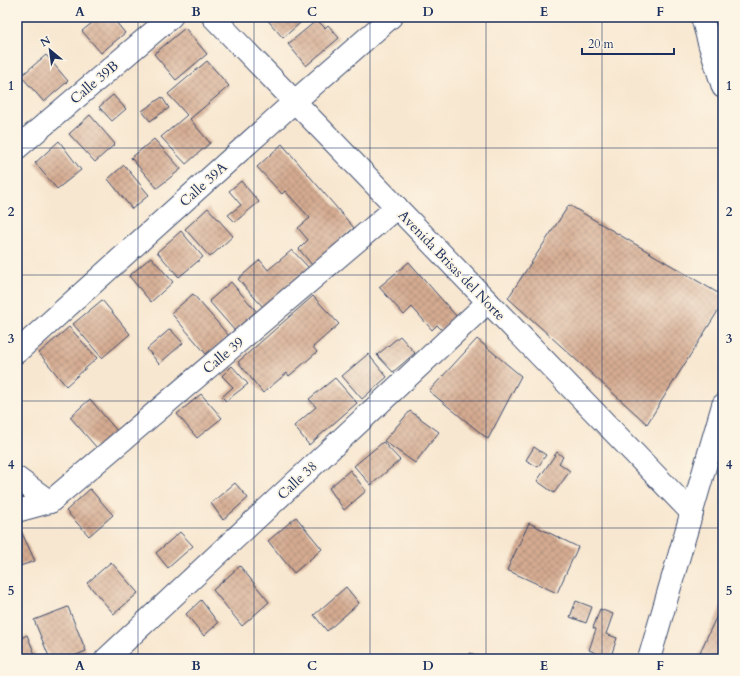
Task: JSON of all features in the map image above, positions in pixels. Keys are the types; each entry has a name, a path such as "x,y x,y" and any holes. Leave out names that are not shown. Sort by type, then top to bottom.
{"street":[{"name":"Calle 39B","path":"17,148 171,17"},
{"name":"Avenida Brisas del Norte","path":"213,17 692,513"},
{"name":"Calle 39A","path":"17,352 294,102 391,17"},
{"path":"702,17 723,87"},
{"name":"Calle 39","path":"50,502 397,207"},
{"name":"Calle 38","path":"106,659 488,302"},
{"path":"649,659 723,405"},
{"path":"17,478 50,502"},
{"path":"17,511 50,502"}],"building":[{"path":"99,17 112,17 125,33 101,53 82,31"},
{"path":"265,17 307,17 283,38"},
{"path":"317,20 325,28 328,25 339,38 306,66 288,44"},
{"path":"185,28 207,54 176,80 154,54"},
{"path":"46,55 68,81 44,102 21,76"},
{"path":"207,61 229,86 190,119 210,143 186,164 161,137 187,115 168,94"},
{"path":"113,95 126,109 112,121 99,107"},
{"path":"162,97 169,108 150,121 142,111"},
{"path":"90,115 115,144 95,162 69,134"},
{"path":"154,139 181,169 157,188 131,158"},
{"path":"59,141 81,170 57,189 35,163"},
{"path":"282,144 354,228 312,265 299,249 308,240 298,228 310,218 285,191 282,194 257,167"},
{"path":"124,165 149,195 132,209 108,179"},
{"path":"241,181 259,202 235,222 228,215 241,205 229,191"},
{"path":"569,205 723,296 723,303 647,424 508,298"},
{"path":"208,208 233,236 210,257 185,229"},
{"path":"181,231 203,257 179,277 157,252"},
{"path":"292,250 309,268 263,307 238,279 260,260 268,270"},
{"path":"151,257 173,282 151,302 129,276"},
{"path":"409,262 457,317 442,330 437,325 432,330 412,307 404,315 379,287"},
{"path":"231,282 257,312 235,331 209,301"},
{"path":"193,294 229,336 207,355 171,313"},
{"path":"313,296 339,324 313,347 317,352 289,376 287,373 263,393 238,362"},
{"path":"102,300 130,334 102,358 73,324"},
{"path":"69,327 97,358 66,386 39,353"},
{"path":"170,329 183,343 159,364 147,349"},
{"path":"400,336 415,353 393,372 377,355"},
{"path":"477,339 521,376 488,439 429,391"},
{"path":"368,354 387,377 362,399 342,376"},
{"path":"232,366 248,384 226,401 222,397 233,387 222,376"},
{"path":"335,378 357,403 309,445 294,426 316,407 309,399"},
{"path":"201,394 222,418 197,438 177,414"},
{"path":"90,399 117,431 97,448 70,417"},
{"path":"410,411 439,432 415,463 384,441"},
{"path":"383,442 400,460 371,485 354,466"},
{"path":"534,447 546,455 538,467 526,460"},
{"path":"557,452 563,457 559,463 570,471 554,493 537,481"},
{"path":"350,470 366,491 344,510 329,488"},
{"path":"235,483 248,498 223,520 211,503"},
{"path":"90,489 113,515 89,536 66,511"},
{"path":"296,517 322,549 294,573 268,541"},
{"path":"529,523 578,547 557,593 507,570"},
{"path":"21,531 35,561 17,567 17,532"},
{"path":"180,532 193,546 168,568 156,553"},
{"path":"111,562 138,593 114,614 87,583"},
{"path":"240,566 269,602 242,626 213,590"},
{"path":"346,587 359,603 327,631 314,615"},
{"path":"201,600 218,623 204,636 186,614"},
{"path":"576,601 592,607 586,623 570,617"},
{"path":"723,602 723,659 697,659"},
{"path":"68,607 86,651 67,659 50,659 34,620"},
{"path":"600,609 613,614 606,634 617,638 610,659 589,650 596,629 593,628"},
{"path":"27,635 37,659 17,659 17,640"},
{"path":"470,653 486,659 468,659"}]}
